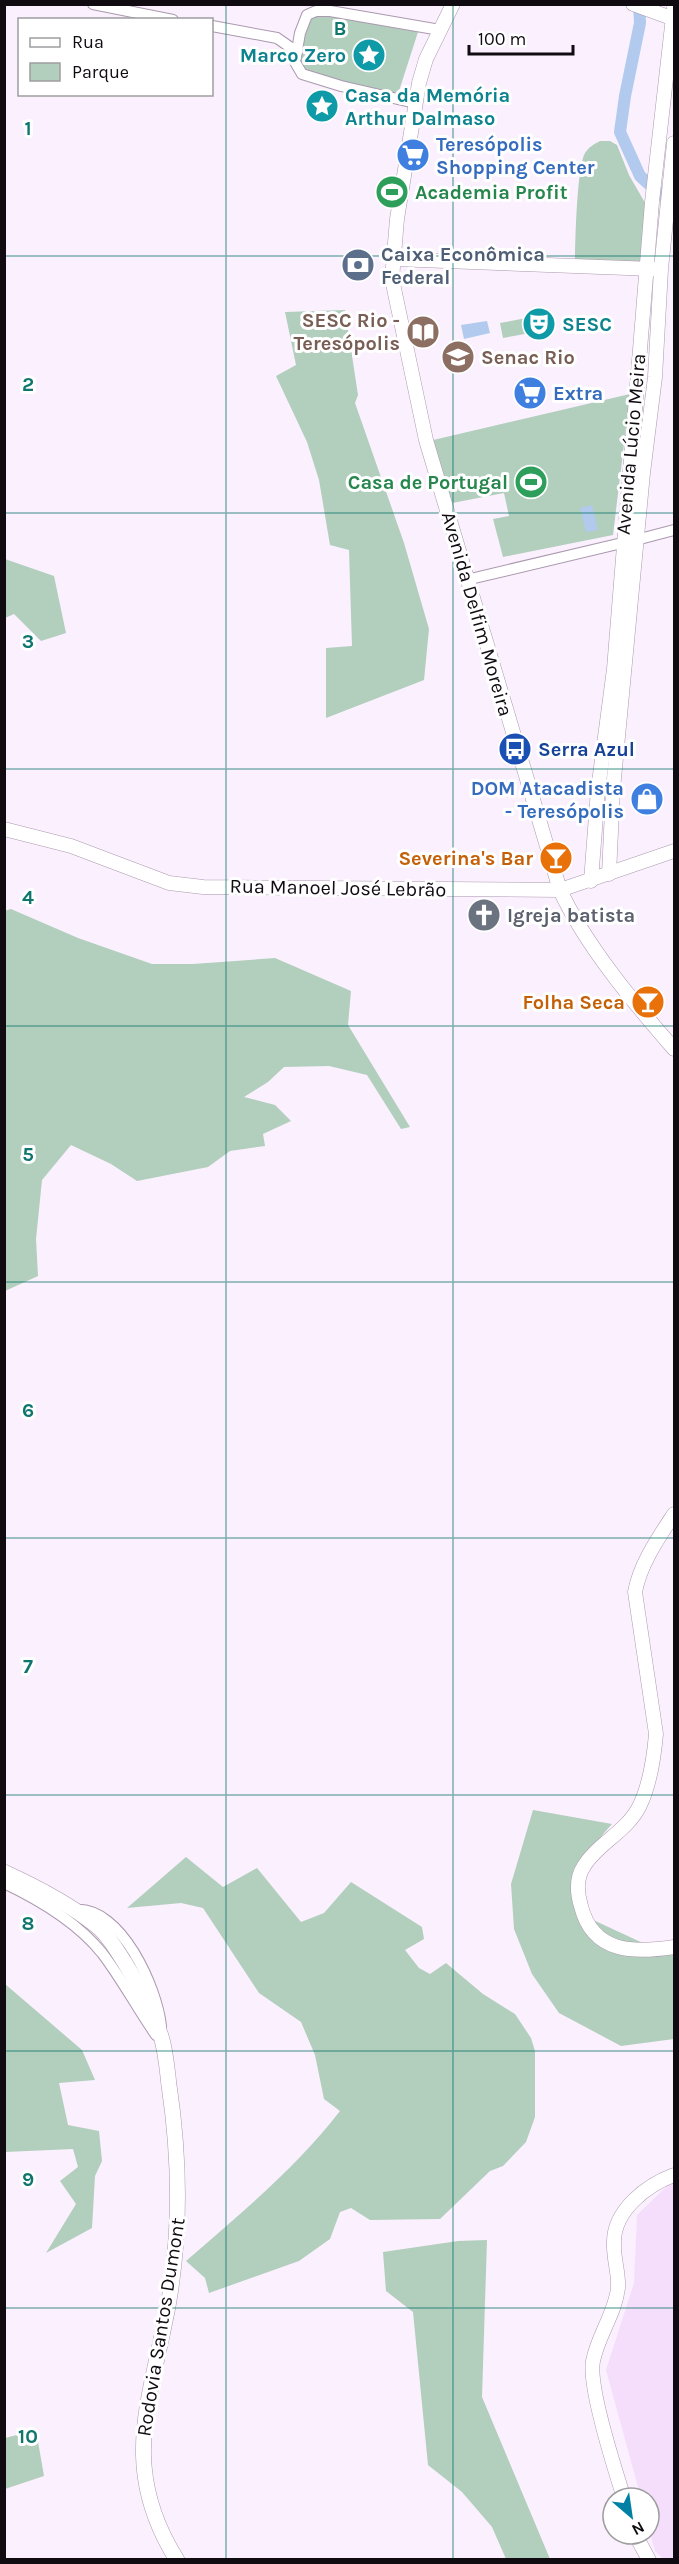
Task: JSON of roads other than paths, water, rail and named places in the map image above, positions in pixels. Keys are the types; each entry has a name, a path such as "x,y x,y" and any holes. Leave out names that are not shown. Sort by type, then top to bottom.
{"highway":[{"name":"Rodovia Santos Dumont","path":"4,1872 46,1892 72,1910 105,1926 114,1947 137,1983 162,2042 172,2103 179,2211 168,2306 142,2434 142,2445 149,2501 161,2531 177,2559"}],"main road":[{"name":"Avenida Delfim Moreira","path":"453,4 426,59 415,103 397,219 392,279 415,392 426,440 466,580 560,890 582,928 641,1012 675,1049"},
{"path":"633,4 648,10 674,13"},
{"name":"Avenida Lúcio Meira","path":"591,881 598,790 615,658 622,543 653,196 668,119 674,13"},
{"name":"Avenida Lúcio Meira","path":"609,874 613,789 632,610 636,540 655,377 661,269 675,143"},
{"path":"394,259 661,269"},
{"path":"598,790 613,789"},
{"name":"Rua Manoel José Lebrão","path":"4,829 71,846 148,876 180,885 418,890 560,890 675,851"},
{"path":"675,1514 648,1557 635,1592 656,1734 647,1784 640,1806 631,1820 584,1865 578,1880 583,1913 589,1925 608,1943 635,1951 675,1947"},
{"path":"621,2486 597,2399 592,2363 618,2288 614,2240 623,2215 635,2199 659,2181 675,2175"}],"street":[{"path":"93,4 163,18"},
{"path":"415,103 310,78 299,72 295,62 300,33 307,15 321,10 440,30"},
{"path":"213,27 277,38 300,33"},
{"path":"277,38 297,52"},
{"path":"636,540 675,530"},
{"path":"466,580 622,543"},
{"path":"4,1883 52,1910 91,1941 114,1947 154,1990 162,2042"},
{"path":"91,1941 105,1926"}],"water":[{"path":"487,321 490,333 464,339 461,325"},
{"path":"592,505 598,530 586,532 580,508"}],"waterway":[{"path":"639,4 640,23 620,132 640,176 674,203"}],"place":[{"name":"Marco Zero","path":"369,55"},
{"name":"Casa da Memória Arthur Dalmaso","path":"322,106"},
{"name":"Teresópolis Shopping Center","path":"413,155"},
{"name":"Academia Profit","path":"392,192"},
{"name":"Caixa Econômica Federal","path":"358,265"},
{"name":"SESC","path":"539,324"},
{"name":"SESC Rio - Teresópolis","path":"423,332"},
{"name":"Senac Rio","path":"458,357"},
{"name":"Extra","path":"530,393"},
{"name":"Casa de Portugal","path":"531,482"},
{"name":"Serra Azul","path":"515,749"},
{"name":"DOM Atacadista - Teresópolis","path":"647,799"},
{"name":"Severina's Bar","path":"556,858"},
{"name":"Igreja batista","path":"484,915"},
{"name":"Folha Seca","path":"648,1002"}]}
